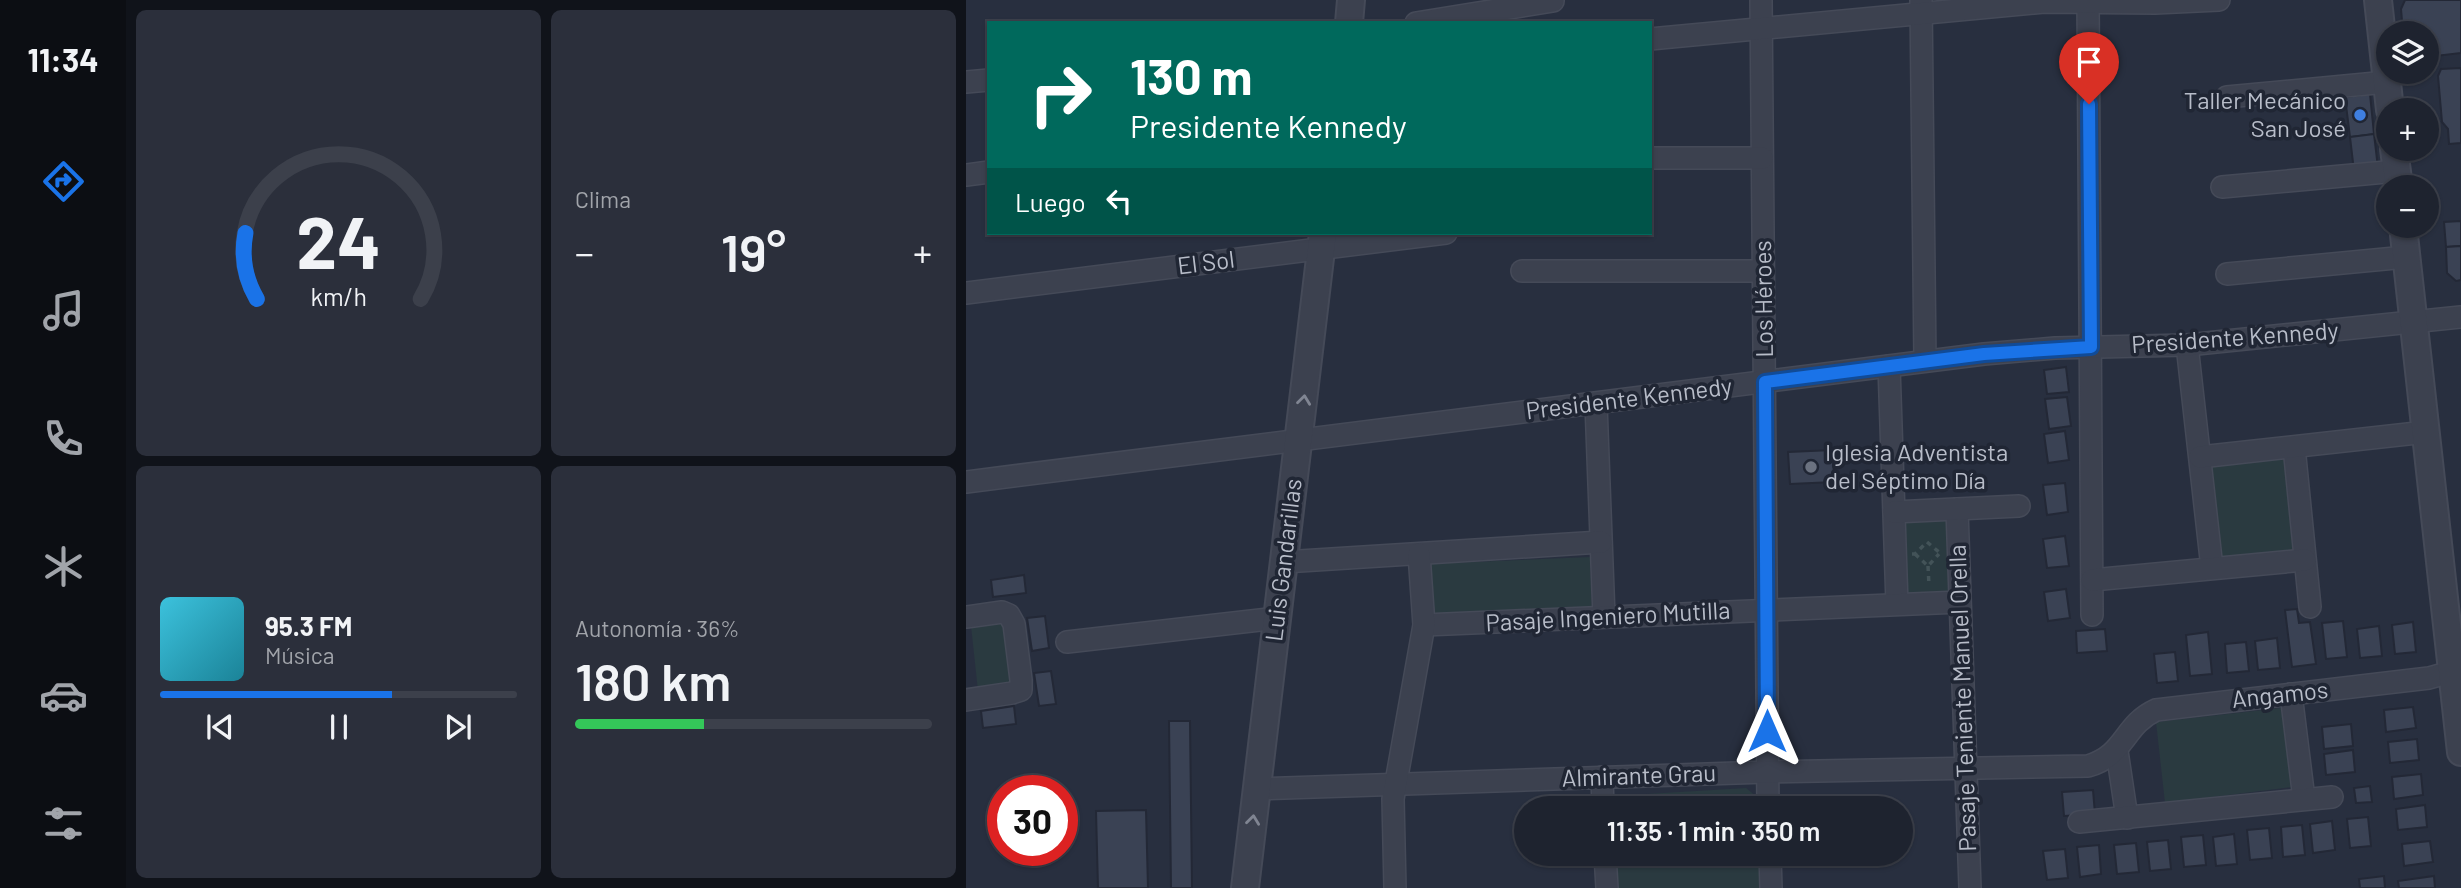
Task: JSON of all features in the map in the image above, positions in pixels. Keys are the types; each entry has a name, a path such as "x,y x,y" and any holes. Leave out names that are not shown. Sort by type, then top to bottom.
{"street":[{"path":"1349,21 1351,0"},
{"name":"Los Héroes","path":"1761,0 1768,796"},
{"path":"1652,39 1761,29 1921,6 2219,0"},
{"path":"2378,0 2380,21"},
{"path":"1428,21 1553,1"},
{"path":"2088,1 2092,615"},
{"path":"1921,6 1925,361"},
{"path":"966,82 987,80"},
{"path":"2227,97 2376,83"},
{"path":"1652,158 1762,158"},
{"path":"2222,187 2397,169"},
{"path":"966,175 987,172"},
{"name":"El Sol","path":"966,293 1322,241 1415,235"},
{"path":"2404,238 2457,670 2461,752"},
{"name":"Luis Gandarillas","path":"1245,888 1322,241"},
{"path":"2227,274 2406,257"},
{"path":"1522,271 1763,271"},
{"name":"Presidente Kennedy","path":"966,482 1765,382 1889,374 1925,361 2024,350 2187,345 2461,317"},
{"path":"2187,345 2212,568"},
{"path":"1889,374 1897,604"},
{"path":"1596,404 1604,617"},
{"path":"2200,457 2426,432"},
{"path":"2294,447 2310,607"},
{"path":"1894,512 2019,506"},
{"name":"Pasaje Teniente Manuel Orella","path":"1957,509 1970,888"},
{"path":"1284,562 1601,542"},
{"path":"1395,888 1392,814 1395,785 1423,625 1419,554"},
{"path":"2092,580 2305,560"},
{"name":"Pasaje Ingeniero Mutilla","path":"1423,625 1960,601"},
{"path":"966,617 1002,612 1009,615 1014,624 1021,690 966,700"},
{"path":"1067,642 1277,618"},
{"name":"Angamos","path":"2117,751 2133,725 2156,710 2429,678 2457,670"},
{"path":"2291,694 2304,799"},
{"path":"2117,751 2127,818"},
{"name":"Almirante Grau","path":"1256,789 1767,772 2088,766 2109,758 2117,751"},
{"path":"1602,777 1603,796"},
{"path":"2079,822 2332,796"},
{"path":"1606,866 1607,888"},
{"path":"1770,866 1771,888"}],"path":[{"path":"1927,542 1939,554 1928,566 1916,554 1927,542"}],"shaded area":[{"path":"2285,454 2297,550 2214,558 2204,463"},
{"path":"1949,519 1952,597 1903,601 1900,522"},
{"path":"1590,557 1592,612 1430,622 1425,564"},
{"path":"1009,622 1016,687 978,691 971,626"},
{"path":"2281,708 2292,787 2165,803 2156,722"},
{"path":"1746,788 1756,796 1613,796"},
{"path":"1613,866 1761,866 1763,888 1613,888"}],"building":[{"path":"2405,0 2461,0 2461,53 2439,56 2439,21 2402,21 2401,9"},
{"path":"2461,68 2461,143 2449,144 2448,129 2442,122 2439,84 2441,69"},
{"name":"Taller Mecánico San José","path":"2370,94 2374,134 2350,137 2345,97"},
{"path":"2374,134 2378,168 2354,171 2350,137"},
{"path":"2461,221 2461,246 2446,247 2444,222"},
{"path":"2461,246 2461,280 2456,281 2447,273 2446,247"},
{"path":"2066,367 2069,392 2047,394 2044,370"},
{"path":"2067,397 2071,426 2049,429 2045,399"},
{"path":"2065,431 2069,460 2048,463 2044,434"},
{"name":"Iglesia Adventista del Séptimo Día","path":"1833,450 1834,482 1790,484 1788,452"},
{"path":"2065,483 2068,512 2047,515 2043,485"},
{"path":"2065,536 2069,566 2047,568 2043,539"},
{"path":"1024,575 1026,593 993,597 991,580"},
{"path":"2066,589 2070,618 2048,621 2044,592"},
{"path":"2297,609 2299,623 2310,622 2316,664 2292,667 2285,610"},
{"path":"1045,616 1049,648 1032,651 1027,618"},
{"path":"2343,621 2347,657 2326,659 2322,623"},
{"path":"2413,622 2416,652 2395,654 2392,625"},
{"path":"2379,626 2382,656 2360,658 2357,629"},
{"path":"2105,629 2107,651 2077,653 2076,631"},
{"path":"2208,632 2212,674 2190,676 2186,635"},
{"path":"2277,638 2280,668 2258,670 2255,641"},
{"path":"2246,642 2249,671 2227,673 2225,644"},
{"path":"2175,652 2178,681 2157,683 2154,654"},
{"path":"1051,671 1056,704 1039,706 1034,673"},
{"path":"1014,706 1016,724 983,728 981,711"},
{"path":"2413,707 2416,728 2386,732 2384,710"},
{"path":"1169,721 1190,721 1192,888 1171,888"},
{"path":"2351,724 2353,746 2324,749 2322,727"},
{"path":"2417,739 2419,760 2390,763 2388,742"},
{"path":"2353,750 2355,772 2326,775 2324,754"},
{"path":"2421,774 2423,795 2394,799 2392,777"},
{"path":"2370,786 2372,802 2356,803 2354,788"},
{"path":"2093,790 2095,814 2064,816 2062,792"},
{"path":"2425,805 2427,827 2398,830 2396,809"},
{"path":"1146,810 1148,888 1098,888 1096,811"},
{"path":"2368,817 2371,846 2350,848 2347,819"},
{"path":"2332,821 2335,850 2313,853 2310,824"},
{"path":"2302,825 2305,855 2283,857 2281,827"},
{"path":"2269,828 2272,858 2250,860 2247,830"},
{"path":"2234,834 2237,864 2216,866 2213,837"},
{"path":"2203,835 2206,865 2184,867 2181,837"},
{"path":"2168,840 2171,869 2150,871 2147,842"},
{"path":"2430,841 2433,862 2404,866 2402,844"},
{"path":"2136,843 2139,872 2117,874 2114,845"},
{"path":"2099,845 2101,874 2080,877 2077,847"},
{"path":"2065,849 2068,878 2047,880 2043,851"},
{"path":"2384,876 2385,888 2360,888 2359,879"},
{"path":"2434,876 2435,888 2399,888 2398,881"}],"place":[{"name":"Taller Mecánico San José","path":"2360,115"},
{"name":"Iglesia Adventista del Séptimo Día","path":"1811,467"}],"route":[{"path":"1767,731 1765,382 1984,354 2091,347 2089,104"}]}
